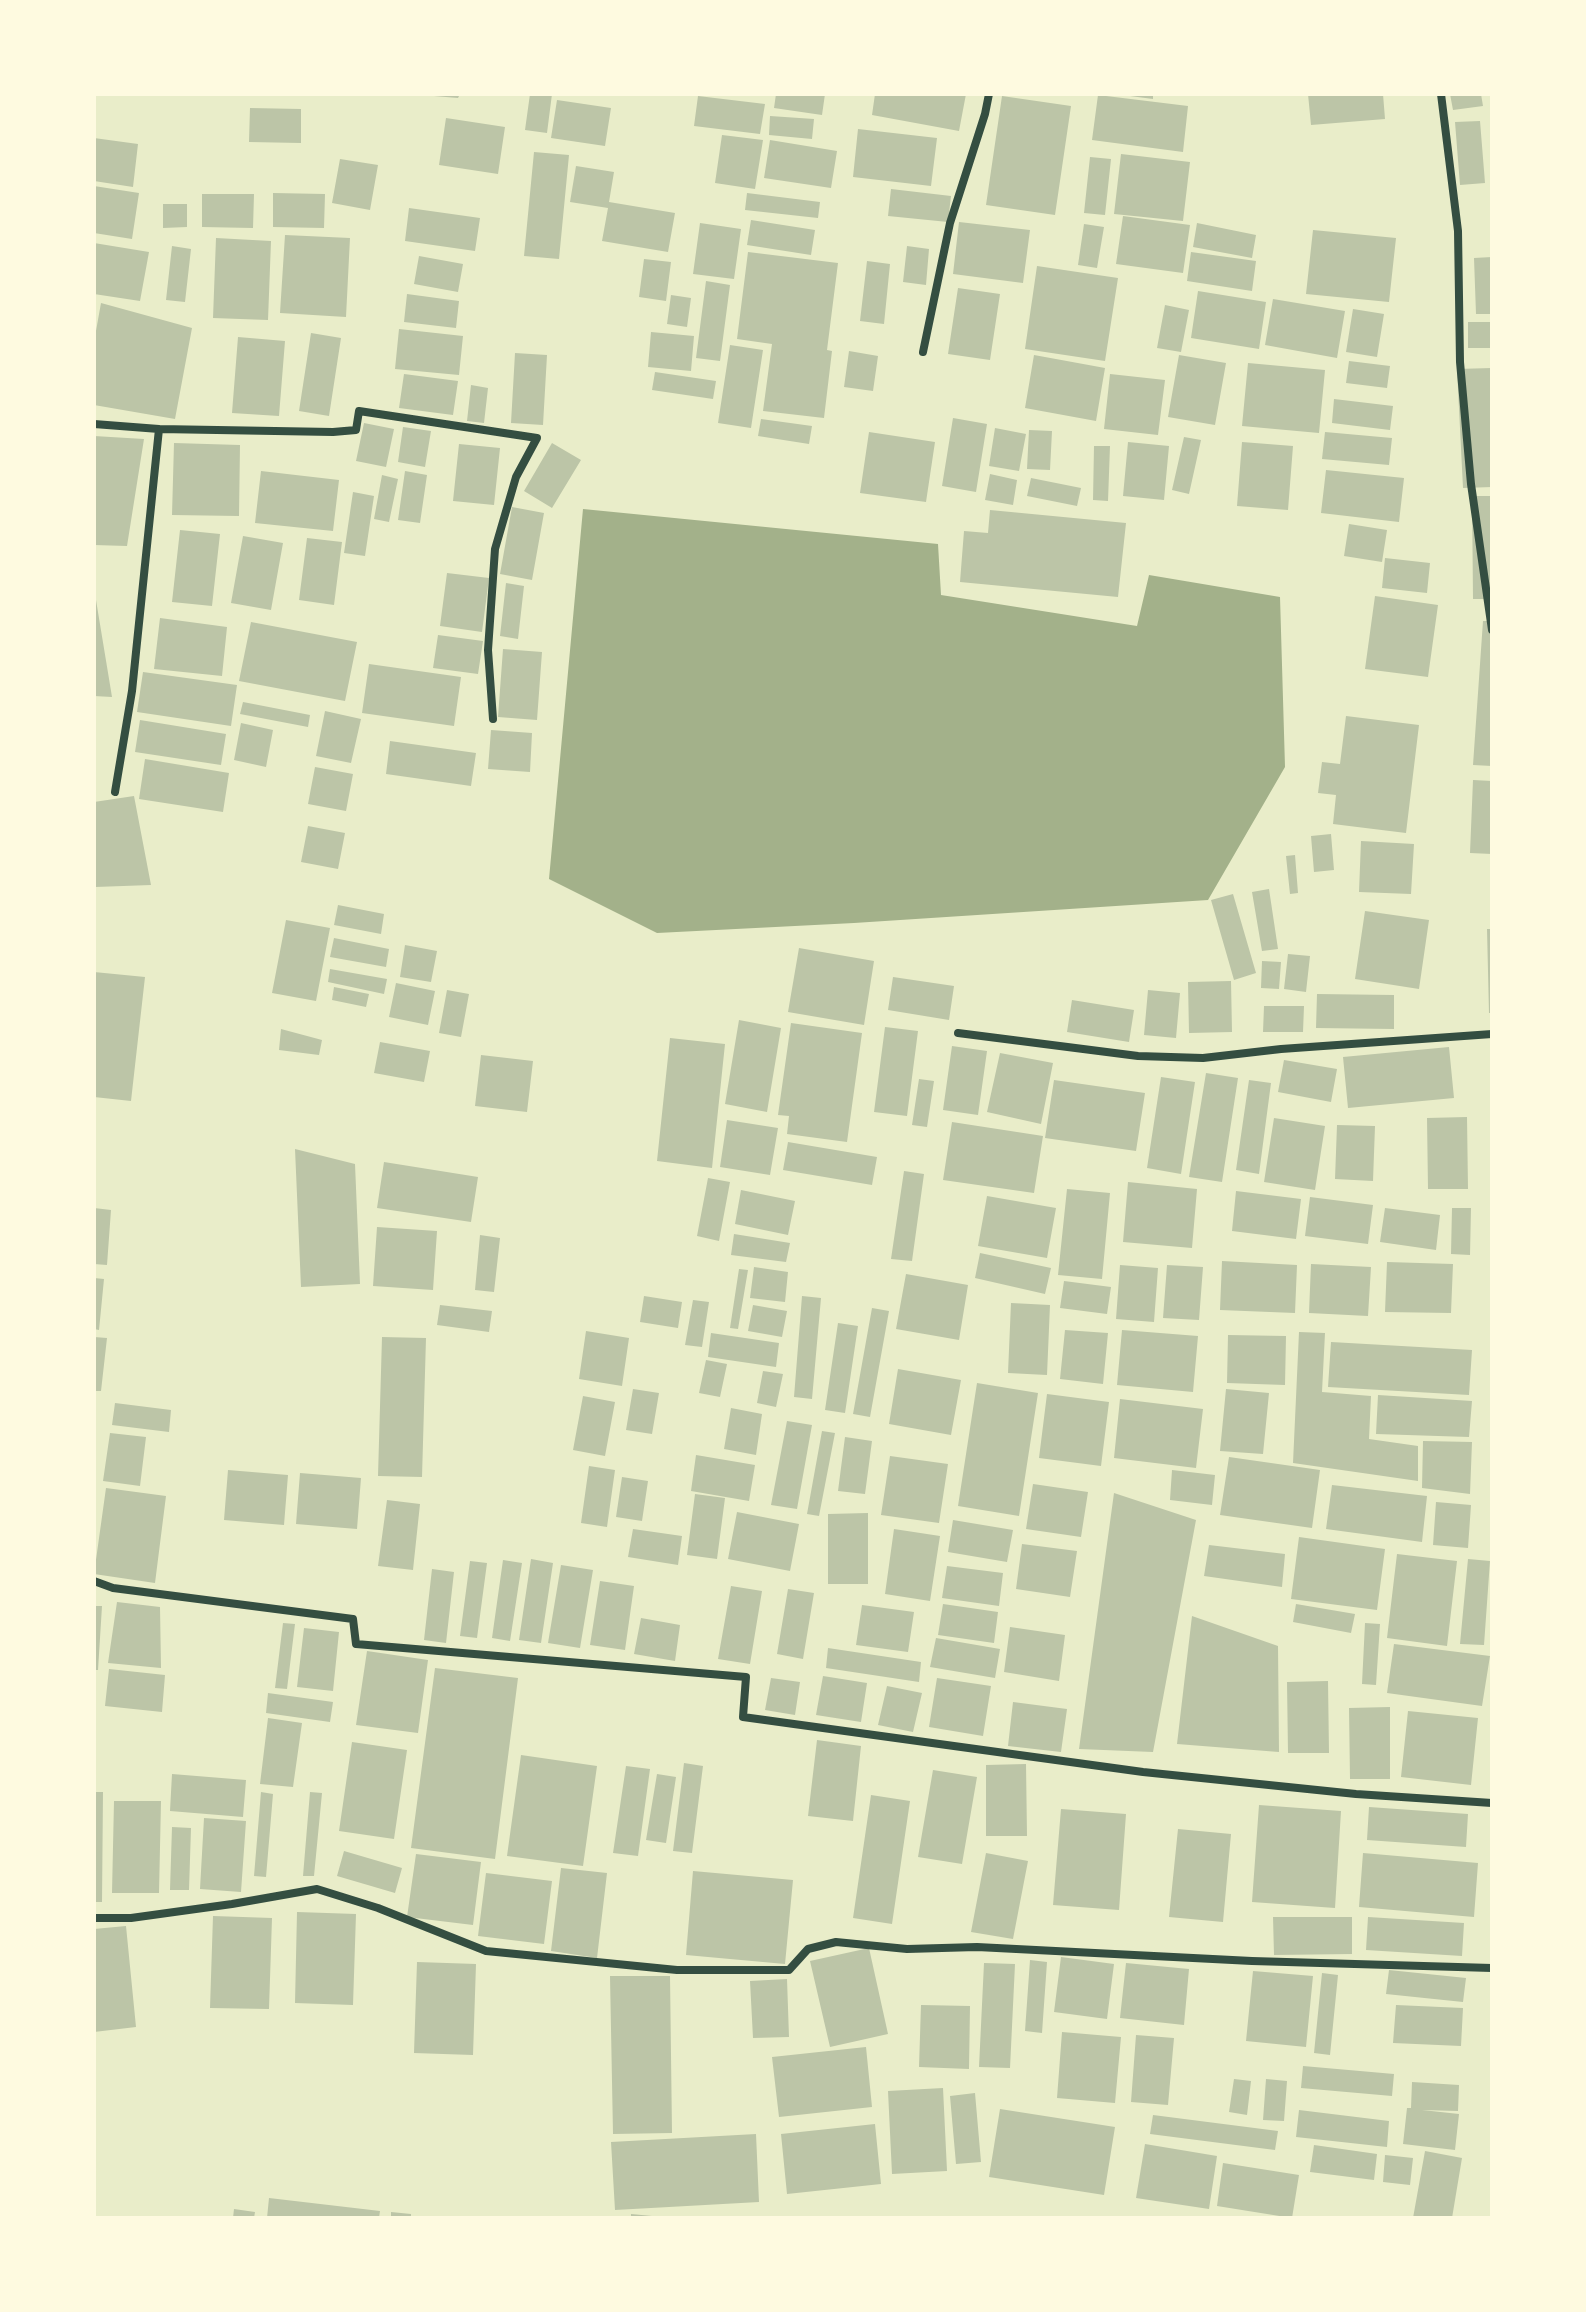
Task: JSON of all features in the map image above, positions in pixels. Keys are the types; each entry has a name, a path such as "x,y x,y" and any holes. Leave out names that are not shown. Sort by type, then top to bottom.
{"street":[{"path":"923,352 950,223 989,94"},
{"path":"1441,94 1458,231 1460,362 1471,484 1492,630"},
{"path":"94,424 159,429 333,432 356,430 359,411 537,438 516,477 495,549 488,650 493,719"},
{"path":"115,792 132,691 159,429"},
{"path":"958,1033 1138,1056 1203,1058 1281,1049 1492,1034"},
{"path":"94,1581 113,1588 353,1619 356,1644 746,1677 743,1717 1143,1772 1356,1794 1492,1803"},
{"path":"94,1918 131,1918 317,1889 378,1908 486,1951 677,1970 789,1970 808,1949 836,1942 907,1949 977,1947 1252,1961 1492,1968"}],"shaded area":[{"path":"583,509 938,544 941,595 1137,626 1149,575 1280,597 1285,767 1208,900 657,933 549,879"}],"building":[{"path":"434,94 460,94 458,98"},
{"path":"530,94 552,94 547,133 525,130"},
{"path":"776,94 825,94 822,115 774,108"},
{"path":"875,94 966,94 959,131 872,115"},
{"path":"1153,94 1153,99 1130,96"},
{"path":"1308,94 1383,94 1385,119 1311,125"},
{"path":"1450,94 1481,94 1483,106 1453,110"},
{"path":"1098,95 1188,106 1183,152 1092,140"},
{"path":"698,96 765,104 760,134 694,126"},
{"path":"1002,96 1071,106 1055,215 986,205"},
{"path":"557,100 611,108 605,146 551,138"},
{"path":"250,108 301,109 301,143 249,142"},
{"path":"770,116 814,119 812,139 769,135"},
{"path":"446,118 505,127 498,174 439,165"},
{"path":"1480,121 1485,183 1460,185 1455,122"},
{"path":"858,129 937,138 931,186 853,177"},
{"path":"722,135 763,140 755,189 715,183"},
{"path":"94,138 138,144 133,187 94,181"},
{"path":"770,140 837,151 831,188 764,178"},
{"path":"534,152 569,155 559,259 524,256"},
{"path":"1121,154 1190,162 1183,221 1114,214"},
{"path":"1090,157 1111,159 1105,215 1084,213"},
{"path":"340,159 378,165 370,210 332,203"},
{"path":"576,166 614,172 609,202 675,213 668,252 602,241 608,208 570,202"},
{"path":"94,186 139,193 132,239 94,233"},
{"path":"891,189 951,196 948,222 888,216"},
{"path":"273,193 325,194 324,228 273,227"},
{"path":"747,193 820,202 818,218 745,210"},
{"path":"202,194 254,194 253,228 202,227"},
{"path":"163,204 187,204 187,227 163,228"},
{"path":"409,208 480,218 475,251 405,241"},
{"path":"1123,216 1190,225 1183,273 1116,264"},
{"path":"751,220 815,230 811,255 747,245"},
{"path":"959,222 1030,230 1023,283 953,274"},
{"path":"700,223 741,229 734,279 693,274"},
{"path":"1197,223 1256,235 1252,258 1193,247"},
{"path":"1084,224 1104,227 1097,268 1078,265"},
{"path":"1313,230 1396,238 1389,302 1306,294"},
{"path":"285,235 350,238 346,317 280,313"},
{"path":"216,238 271,241 268,320 213,318"},
{"path":"94,243 149,252 140,301 94,294"},
{"path":"172,246 191,249 185,302 166,300"},
{"path":"907,246 929,249 926,285 903,282"},
{"path":"748,252 838,263 827,350 832,351 824,418 763,411 772,344 737,339"},
{"path":"1191,252 1256,261 1252,291 1187,281"},
{"path":"419,256 463,264 458,292 414,284"},
{"path":"1492,257 1492,314 1476,314 1474,258"},
{"path":"644,259 671,262 666,301 639,297"},
{"path":"867,261 890,264 884,324 860,321"},
{"path":"1037,266 1118,278 1105,361 1025,349"},
{"path":"706,281 730,285 720,361 696,358"},
{"path":"958,288 1000,294 990,360 948,354"},
{"path":"1198,291 1266,302 1259,349 1191,338"},
{"path":"407,294 459,301 456,328 404,322"},
{"path":"671,295 691,298 687,327 667,324"},
{"path":"1273,299 1345,311 1337,358 1265,345"},
{"path":"101,303 192,328 175,419 94,405 94,342"},
{"path":"1165,305 1189,310 1181,352 1157,348"},
{"path":"1353,309 1384,314 1377,357 1346,352"},
{"path":"1468,322 1492,322 1492,348 1468,348"},
{"path":"399,329 463,336 459,375 395,369"},
{"path":"651,332 694,336 691,371 648,367"},
{"path":"311,333 341,338 329,416 299,411"},
{"path":"238,337 285,341 279,416 232,413"},
{"path":"730,345 763,350 751,428 718,423"},
{"path":"849,351 878,356 873,391 844,387"},
{"path":"515,353 547,355 543,425 511,423"},
{"path":"1034,355 1105,368 1096,421 1025,408"},
{"path":"1179,355 1226,363 1215,425 1168,417"},
{"path":"1349,361 1390,366 1387,388 1346,383"},
{"path":"1248,363 1325,370 1319,433 1242,426"},
{"path":"1492,368 1492,487 1463,488 1457,369"},
{"path":"655,372 716,381 713,399 652,390"},
{"path":"404,374 458,381 453,415 399,408"},
{"path":"1110,374 1165,380 1158,435 1104,429"},
{"path":"471,385 488,388 484,423 467,421"},
{"path":"1334,399 1393,406 1390,430 1332,423"},
{"path":"953,418 987,424 976,492 942,486"},
{"path":"761,419 812,426 809,444 758,436"},
{"path":"364,423 394,429 386,467 356,461"},
{"path":"403,427 431,431 425,467 398,462"},
{"path":"995,428 1026,434 1019,471 989,466"},
{"path":"1029,430 1052,431 1050,470 1027,469"},
{"path":"869,432 935,442 926,502 860,493"},
{"path":"1325,432 1392,438 1389,465 1322,459"},
{"path":"94,436 144,439 127,546 94,545"},
{"path":"1184,437 1201,440 1189,494 1172,490"},
{"path":"1128,442 1169,446 1164,500 1123,496"},
{"path":"1242,442 1293,446 1288,510 1237,506"},
{"path":"174,443 240,445 239,516 172,515"},
{"path":"552,443 581,460 552,508 524,491"},
{"path":"459,444 500,448 494,505 453,501"},
{"path":"1094,446 1110,446 1108,501 1093,500"},
{"path":"1326,470 1404,478 1399,522 1321,513"},
{"path":"261,471 339,480 333,531 255,523"},
{"path":"405,471 427,475 420,523 398,520"},
{"path":"990,474 1017,480 1013,505 985,500"},
{"path":"382,475 398,479 389,522 374,519"},
{"path":"1031,478 1081,488 1077,506 1027,496"},
{"path":"353,492 374,496 365,556 344,553"},
{"path":"1472,496 1492,496 1492,599 1473,599"},
{"path":"512,507 544,513 532,580 500,574"},
{"path":"990,510 1126,523 1118,597 960,582 964,531 988,533"},
{"path":"1349,524 1387,530 1382,562 1344,556"},
{"path":"180,530 220,534 212,606 172,602"},
{"path":"243,536 283,543 271,610 231,603"},
{"path":"307,538 342,542 334,605 299,600"},
{"path":"1385,558 1430,563 1427,593 1382,588"},
{"path":"447,573 489,578 482,632 440,626"},
{"path":"506,583 524,586 518,639 500,636"},
{"path":"1375,596 1438,605 1428,677 1365,669"},
{"path":"96,600 112,697 94,696"},
{"path":"160,618 227,627 222,676 154,669"},
{"path":"1483,621 1492,621 1492,766 1473,765"},
{"path":"251,622 357,642 345,701 239,681"},
{"path":"438,635 483,641 478,674 433,668"},
{"path":"503,649 542,652 537,720 498,717"},
{"path":"369,664 461,677 454,726 362,713"},
{"path":"143,672 237,685 231,726 137,712"},
{"path":"243,702 310,715 308,727 240,714"},
{"path":"325,711 361,719 351,763 316,756"},
{"path":"1346,716 1419,725 1406,833 1333,824 1336,795 1318,793 1322,762 1340,764"},
{"path":"140,720 226,734 221,765 135,752"},
{"path":"241,723 273,730 266,767 234,760"},
{"path":"491,730 532,733 530,772 488,769"},
{"path":"390,741 476,753 471,786 386,774"},
{"path":"145,759 229,773 223,812 139,799"},
{"path":"315,767 353,774 346,811 308,804"},
{"path":"1473,780 1492,781 1492,854 1470,853"},
{"path":"134,796 151,885 95,887 94,802"},
{"path":"308,826 345,833 338,869 301,862"},
{"path":"1331,834 1334,870 1314,872 1311,836"},
{"path":"1361,841 1414,844 1411,894 1359,892"},
{"path":"1295,855 1298,893 1290,894 1286,856"},
{"path":"1269,889 1278,949 1262,951 1252,892"},
{"path":"1233,894 1256,973 1234,980 1211,900"},
{"path":"338,905 384,914 381,934 334,925"},
{"path":"1365,911 1429,920 1419,989 1355,979"},
{"path":"286,920 330,928 316,1001 272,993"},
{"path":"1487,929 1492,929 1492,1013 1489,1013"},
{"path":"334,938 389,949 386,967 330,957"},
{"path":"405,945 437,951 431,982 400,977"},
{"path":"799,948 874,961 864,1025 788,1012"},
{"path":"1288,954 1310,956 1306,992 1284,989"},
{"path":"1262,961 1281,962 1279,989 1261,988"},
{"path":"330,969 387,979 384,994 328,982"},
{"path":"94,972 145,977 131,1101 94,1097"},
{"path":"893,977 954,986 949,1020 888,1010"},
{"path":"1231,981 1232,1032 1189,1033 1188,982"},
{"path":"396,983 435,991 428,1025 389,1017"},
{"path":"334,987 369,994 366,1007 332,1000"},
{"path":"447,990 469,994 461,1037 439,1033"},
{"path":"1148,990 1180,993 1176,1038 1144,1035"},
{"path":"1317,994 1394,995 1394,1029 1316,1028"},
{"path":"1072,1000 1134,1010 1129,1042 1067,1032"},
{"path":"1264,1006 1304,1006 1303,1032 1263,1032"},
{"path":"739,1020 781,1028 767,1112 725,1104"},
{"path":"791,1023 862,1033 847,1142 787,1134 789,1116 778,1115"},
{"path":"885,1027 918,1031 907,1116 874,1112"},
{"path":"281,1029 322,1040 319,1055 279,1050"},
{"path":"670,1038 725,1044 712,1168 657,1161"},
{"path":"380,1042 430,1051 424,1082 374,1073"},
{"path":"952,1046 987,1051 978,1115 943,1110"},
{"path":"1449,1047 1454,1098 1348,1108 1343,1057"},
{"path":"1000,1053 1053,1063 1041,1124 987,1112"},
{"path":"481,1055 533,1061 527,1112 475,1106"},
{"path":"1284,1060 1337,1069 1331,1102 1278,1092"},
{"path":"1206,1073 1238,1078 1222,1182 1189,1177"},
{"path":"1161,1077 1195,1082 1181,1174 1147,1168"},
{"path":"919,1079 934,1081 927,1127 912,1125"},
{"path":"1054,1080 1145,1093 1136,1151 1045,1138"},
{"path":"1249,1080 1271,1083 1259,1174 1236,1170"},
{"path":"1467,1117 1468,1189 1428,1189 1427,1118"},
{"path":"1274,1118 1325,1126 1315,1190 1264,1182"},
{"path":"727,1120 778,1128 770,1175 720,1167"},
{"path":"952,1122 1043,1136 1034,1193 943,1180"},
{"path":"1337,1125 1375,1126 1373,1181 1335,1179"},
{"path":"788,1142 877,1157 872,1185 783,1170"},
{"path":"295,1149 355,1164 360,1284 301,1287"},
{"path":"384,1162 478,1177 471,1222 377,1208"},
{"path":"904,1171 924,1174 912,1261 891,1259"},
{"path":"708,1178 730,1182 719,1241 697,1236"},
{"path":"1128,1182 1197,1189 1192,1248 1123,1242"},
{"path":"1067,1189 1110,1193 1102,1279 1058,1275"},
{"path":"741,1190 795,1201 788,1235 735,1224"},
{"path":"1236,1191 1301,1199 1296,1239 1232,1231"},
{"path":"987,1196 1056,1208 1047,1258 978,1246"},
{"path":"1310,1197 1373,1205 1368,1244 1305,1236"},
{"path":"94,1208 111,1210 107,1265 94,1264"},
{"path":"1385,1208 1440,1215 1436,1250 1380,1242"},
{"path":"1452,1208 1471,1208 1470,1255 1451,1254"},
{"path":"377,1227 437,1231 433,1290 373,1286"},
{"path":"734,1234 790,1243 786,1262 731,1255"},
{"path":"480,1235 500,1238 494,1292 475,1290"},
{"path":"980,1253 1051,1268 1045,1294 975,1278"},
{"path":"1222,1261 1297,1265 1295,1313 1220,1310"},
{"path":"1387,1262 1453,1264 1451,1313 1385,1312"},
{"path":"1311,1264 1371,1267 1368,1316 1309,1313"},
{"path":"1120,1265 1158,1268 1154,1322 1116,1319"},
{"path":"1167,1265 1203,1267 1199,1320 1163,1318"},
{"path":"754,1267 788,1272 785,1302 750,1298"},
{"path":"739,1269 748,1270 738,1329 730,1328"},
{"path":"906,1274 968,1285 959,1340 896,1329"},
{"path":"94,1278 104,1279 99,1330 94,1329"},
{"path":"1064,1281 1111,1287 1107,1314 1060,1308"},
{"path":"644,1296 682,1302 678,1328 640,1322"},
{"path":"802,1296 821,1298 812,1399 794,1397"},
{"path":"693,1300 709,1302 702,1347 685,1345"},
{"path":"1011,1303 1050,1305 1047,1375 1008,1373"},
{"path":"440,1305 492,1311 489,1332 437,1325"},
{"path":"753,1305 787,1311 782,1337 748,1331"},
{"path":"872,1308 889,1311 870,1417 853,1414"},
{"path":"838,1323 858,1326 845,1413 825,1410"},
{"path":"1065,1330 1108,1333 1103,1384 1060,1379"},
{"path":"1122,1330 1198,1336 1193,1392 1117,1385"},
{"path":"586,1331 629,1338 622,1386 579,1379"},
{"path":"1299,1332 1325,1333 1322,1392 1371,1396 1369,1439 1418,1446 1418,1481 1293,1463"},
{"path":"711,1333 779,1343 776,1367 708,1357"},
{"path":"1228,1335 1286,1336 1285,1385 1227,1383"},
{"path":"94,1337 107,1338 101,1391 94,1391"},
{"path":"382,1337 426,1338 422,1477 378,1476"},
{"path":"1331,1342 1472,1350 1469,1395 1328,1387"},
{"path":"706,1360 727,1364 720,1397 699,1393"},
{"path":"898,1369 961,1380 951,1435 889,1424"},
{"path":"763,1371 783,1374 776,1407 757,1403"},
{"path":"977,1383 1038,1393 1019,1516 958,1506"},
{"path":"633,1389 659,1393 652,1434 626,1430"},
{"path":"1226,1389 1269,1393 1263,1454 1220,1451"},
{"path":"1047,1394 1109,1402 1101,1466 1039,1458"},
{"path":"1378,1395 1472,1401 1469,1437 1376,1434"},
{"path":"583,1396 615,1402 605,1456 573,1450"},
{"path":"1120,1399 1203,1409 1196,1468 1114,1458"},
{"path":"115,1403 171,1410 169,1432 112,1425"},
{"path":"731,1408 762,1414 756,1455 724,1449"},
{"path":"787,1421 812,1425 797,1509 771,1505"},
{"path":"822,1431 835,1433 819,1516 807,1514"},
{"path":"110,1433 146,1437 140,1486 103,1481"},
{"path":"845,1437 872,1441 865,1494 838,1491"},
{"path":"1423,1441 1472,1442 1470,1494 1422,1488"},
{"path":"696,1455 755,1465 749,1501 691,1491"},
{"path":"890,1456 948,1464 939,1523 881,1515"},
{"path":"1229,1457 1320,1470 1312,1528 1220,1515"},
{"path":"589,1466 615,1470 607,1527 581,1523"},
{"path":"228,1470 288,1475 284,1525 224,1520"},
{"path":"1172,1470 1215,1475 1212,1505 1170,1500"},
{"path":"300,1473 361,1478 357,1529 296,1524"},
{"path":"622,1477 648,1481 642,1521 616,1517"},
{"path":"1033,1484 1088,1492 1081,1537 1026,1529"},
{"path":"1332,1485 1427,1496 1422,1542 1326,1529"},
{"path":"106,1488 166,1496 155,1583 94,1574"},
{"path":"1114,1493 1196,1520 1153,1752 1079,1749"},
{"path":"695,1494 725,1498 717,1559 687,1555"},
{"path":"387,1500 420,1504 413,1570 378,1566"},
{"path":"1436,1502 1471,1505 1468,1548 1433,1545"},
{"path":"737,1512 799,1524 790,1571 728,1559"},
{"path":"868,1513 868,1584 828,1584 828,1514"},
{"path":"953,1520 1013,1530 1007,1562 948,1552"},
{"path":"633,1529 682,1536 678,1565 628,1557"},
{"path":"894,1529 940,1536 930,1601 885,1594"},
{"path":"1299,1537 1385,1549 1377,1610 1291,1599"},
{"path":"1022,1544 1077,1551 1070,1597 1016,1589"},
{"path":"1209,1545 1285,1554 1282,1587 1204,1576"},
{"path":"1397,1554 1457,1561 1447,1646 1387,1638"},
{"path":"531,1559 553,1563 541,1643 519,1640"},
{"path":"1468,1559 1490,1561 1484,1645 1460,1644"},
{"path":"503,1560 522,1563 510,1641 492,1638"},
{"path":"470,1561 487,1563 477,1638 460,1636"},
{"path":"561,1565 593,1570 580,1648 548,1643"},
{"path":"947,1566 1003,1573 999,1606 942,1598"},
{"path":"432,1569 454,1572 446,1643 424,1640"},
{"path":"600,1581 634,1586 625,1650 590,1645"},
{"path":"731,1586 762,1591 750,1664 718,1659"},
{"path":"788,1589 814,1593 803,1659 777,1654"},
{"path":"117,1602 160,1607 161,1668 108,1663"},
{"path":"943,1604 998,1612 994,1643 938,1635"},
{"path":"1296,1604 1355,1614 1351,1633 1293,1622"},
{"path":"862,1605 914,1612 908,1652 856,1645"},
{"path":"94,1606 102,1606 98,1670 94,1670"},
{"path":"1192,1616 1278,1646 1279,1752 1177,1744"},
{"path":"641,1618 680,1625 675,1661 634,1654"},
{"path":"283,1623 295,1624 287,1689 275,1688"},
{"path":"1365,1623 1380,1624 1376,1685 1362,1684"},
{"path":"1010,1627 1065,1635 1059,1681 1004,1672"},
{"path":"304,1628 339,1632 333,1691 297,1687"},
{"path":"936,1638 1000,1649 995,1678 930,1667"},
{"path":"1394,1644 1490,1656 1482,1706 1387,1693"},
{"path":"828,1648 921,1662 919,1682 826,1668"},
{"path":"367,1651 428,1660 418,1733 356,1725"},
{"path":"435,1668 518,1678 495,1859 411,1848"},
{"path":"109,1669 165,1675 162,1712 105,1706"},
{"path":"823,1676 867,1683 861,1722 816,1715"},
{"path":"771,1678 800,1682 795,1715 765,1710"},
{"path":"937,1678 991,1686 983,1736 929,1727"},
{"path":"1328,1681 1329,1753 1288,1753 1287,1682"},
{"path":"887,1686 922,1693 913,1732 878,1725"},
{"path":"268,1693 333,1702 330,1722 266,1713"},
{"path":"1013,1702 1067,1709 1061,1752 1008,1746"},
{"path":"1390,1707 1390,1779 1350,1779 1349,1708"},
{"path":"1408,1711 1478,1718 1471,1785 1401,1777"},
{"path":"268,1718 302,1723 293,1787 260,1784"},
{"path":"817,1740 861,1746 853,1821 808,1816"},
{"path":"352,1742 407,1750 394,1839 339,1831"},
{"path":"521,1755 597,1766 583,1866 507,1856"},
{"path":"684,1763 703,1766 692,1853 673,1851"},
{"path":"1026,1764 1027,1836 986,1836 986,1765"},
{"path":"626,1766 650,1769 638,1856 613,1853"},
{"path":"933,1770 977,1777 962,1864 918,1857"},
{"path":"172,1774 246,1780 243,1817 170,1811"},
{"path":"657,1774 676,1777 666,1843 646,1840"},
{"path":"94,1792 103,1792 102,1902 94,1902"},
{"path":"261,1792 273,1794 266,1877 254,1876"},
{"path":"310,1792 322,1793 314,1876 303,1876"},
{"path":"871,1795 910,1801 892,1924 853,1918"},
{"path":"114,1801 161,1801 159,1893 112,1893"},
{"path":"1259,1805 1341,1811 1335,1908 1252,1902"},
{"path":"1369,1807 1468,1814 1466,1847 1367,1840"},
{"path":"1061,1809 1126,1814 1119,1910 1053,1905"},
{"path":"204,1818 246,1821 241,1892 200,1889"},
{"path":"172,1827 191,1828 189,1890 170,1890"},
{"path":"1178,1829 1231,1834 1223,1922 1169,1917"},
{"path":"344,1851 402,1868 395,1893 337,1876"},
{"path":"986,1853 1028,1861 1013,1939 971,1932"},
{"path":"1363,1853 1478,1863 1474,1917 1359,1907"},
{"path":"416,1854 481,1862 473,1925 407,1917"},
{"path":"561,1868 607,1873 597,1958 551,1951"},
{"path":"693,1871 793,1880 785,1964 686,1955"},
{"path":"486,1873 552,1881 544,1944 478,1936"},
{"path":"297,1912 356,1914 353,2005 295,2003"},
{"path":"213,1916 272,1918 269,2009 210,2008"},
{"path":"1273,1917 1352,1917 1352,1954 1274,1955"},
{"path":"1368,1917 1464,1923 1462,1956 1366,1950"},
{"path":"126,1926 136,2027 94,2032 94,1929"},
{"path":"869,1948 888,2034 830,2047 810,1961"},
{"path":"1061,1957 1114,1964 1107,2019 1054,2012"},
{"path":"1030,1960 1047,1962 1042,2033 1025,2031"},
{"path":"417,1962 476,1964 473,2055 414,2053"},
{"path":"984,1963 1015,1964 1010,2068 979,2067"},
{"path":"1126,1963 1189,1969 1184,2025 1120,2018"},
{"path":"1389,1970 1466,1978 1463,2002 1386,1994"},
{"path":"1253,1971 1313,1976 1306,2047 1246,2041"},
{"path":"1322,1973 1338,1975 1330,2055 1314,2053"},
{"path":"610,1976 670,1976 672,2133 613,2134"},
{"path":"787,1979 789,2037 753,2038 750,1981"},
{"path":"921,2005 970,2006 969,2069 919,2067"},
{"path":"1396,2005 1463,2008 1461,2046 1393,2043"},
{"path":"1062,2032 1121,2037 1115,2103 1057,2098"},
{"path":"1136,2035 1174,2038 1168,2105 1131,2102"},
{"path":"866,2047 872,2107 779,2117 772,2057"},
{"path":"1303,2066 1394,2074 1392,2096 1301,2088"},
{"path":"1234,2079 1251,2081 1247,2115 1229,2112"},
{"path":"1266,2079 1287,2081 1284,2121 1263,2120"},
{"path":"1412,2082 1459,2085 1458,2111 1422,2110 1459,2114 1455,2150 1403,2144 1407,2108 1411,2108"},
{"path":"943,2088 947,2171 892,2174 888,2091"},
{"path":"975,2093 981,2162 956,2164 950,2096"},
{"path":"1000,2109 1115,2127 1104,2195 989,2177"},
{"path":"1299,2110 1389,2121 1387,2147 1296,2137"},
{"path":"1153,2115 1278,2131 1275,2150 1150,2134"},
{"path":"875,2124 881,2184 787,2194 781,2134"},
{"path":"756,2134 759,2202 615,2210 611,2142"},
{"path":"1145,2144 1217,2156 1209,2209 1136,2198"},
{"path":"1314,2145 1377,2154 1374,2180 1310,2172"},
{"path":"1425,2151 1462,2158 1452,2218 1413,2218"},
{"path":"1385,2155 1413,2158 1410,2185 1383,2182"},
{"path":"1223,2163 1299,2175 1292,2218 1217,2206"},
{"path":"269,2198 380,2211 379,2218 267,2218"},
{"path":"234,2209 255,2212 254,2218 233,2218"},
{"path":"391,2212 411,2214 411,2218 391,2218"},
{"path":"631,2214 652,2216 652,2218 631,2218"}]}
